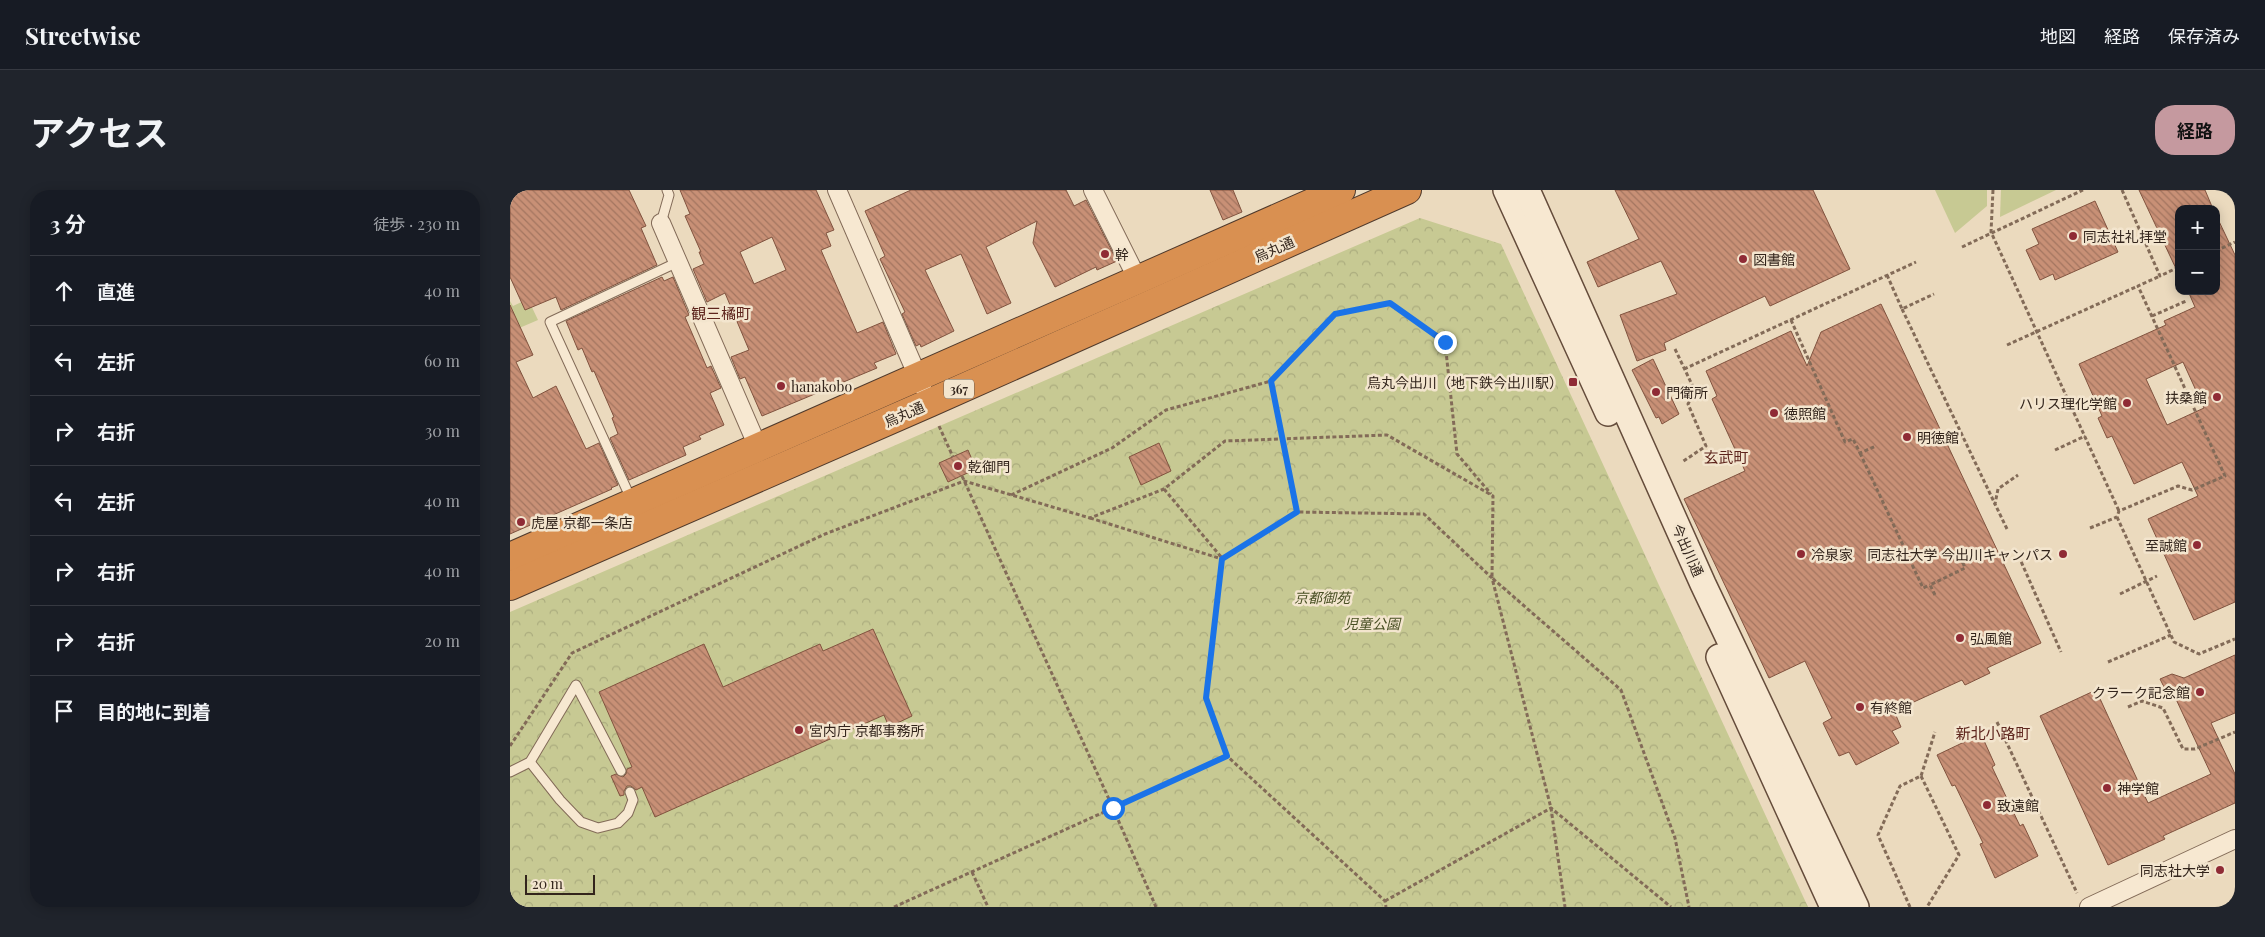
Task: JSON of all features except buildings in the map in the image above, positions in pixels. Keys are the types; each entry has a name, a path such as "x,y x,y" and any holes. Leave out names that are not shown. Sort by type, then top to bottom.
{"highway":[{"name":"烏丸通","path":"510,556 1341,190"},
{"name":"烏丸通","path":"510,586 1407,190"}],"main road":[{"name":"今出川通","path":"1506,190 1833,907"},
{"name":"今出川通","path":"1527,190 1704,584 1856,907"}],"street":[{"path":"837,190 928,403"},
{"path":"1093,190 1138,280"},
{"path":"661,223 758,447"},
{"path":"2085,904 2235,839"}],"lane":[{"path":"661,223 669,195 667,190"},
{"path":"632,501 550,322 678,262"},
{"path":"510,772 530,762 576,685 621,772"},
{"path":"530,762 560,800 581,822 598,828 618,823 628,813 632,800 630,792"}],"path":[{"path":"1993,190 1992,232 2119,511 2117,517 2174,642 2199,654 2235,639"},
{"path":"1962,247 2083,190"},
{"path":"2122,190 2160,276"},
{"path":"2218,250 2235,242"},
{"path":"1684,368 1916,262"},
{"path":"2007,346 2175,269"},
{"path":"1887,275 2007,530"},
{"path":"2119,511 2178,486 2192,490 2225,476 2138,286"},
{"path":"1902,309 1934,294"},
{"path":"2152,316 2186,301"},
{"path":"1011,495 1112,448 1166,410 1271,381 1335,314 1390,303 1445,342 1457,454 1493,496 1492,578 1551,808 1565,907"},
{"path":"1791,320 1845,442 1853,439 1923,588 1965,568 1956,548"},
{"path":"1675,349 1695,391 1688,404 1706,446 1682,462"},
{"path":"1271,381 1284,438 1297,512"},
{"path":"928,403 953,457"},
{"path":"1090,518 1164,490 1225,441 1387,434 1493,496"},
{"path":"2055,450 2085,436"},
{"path":"1860,453 1876,446"},
{"path":"1995,504 1998,489 2018,475"},
{"path":"962,476 1156,907"},
{"path":"510,746 572,653 825,534 964,481 1222,559 1297,512 1424,514 1492,578 1621,690 1675,838 1689,907"},
{"path":"1164,490 1222,559 1206,698 1227,756 1385,902 1386,907"},
{"path":"2090,528 2117,517"},
{"path":"2016,550 2061,652"},
{"path":"1963,563 1972,558"},
{"path":"2120,594 2157,576"},
{"path":"1930,585 1935,595"},
{"path":"2108,662 2171,635"},
{"path":"2128,707 2142,700 2163,708 2183,749 2195,749 2235,732"},
{"path":"1997,722 2085,904"},
{"path":"1927,907 1959,856 1921,776 1935,732"},
{"path":"894,907 1227,756"},
{"path":"1910,907 1878,835 1900,786 1921,776"},
{"path":"1385,902 1551,808"},
{"path":"1551,808 1670,907"},
{"path":"972,872 988,907"}],"green space":[{"path":"1935,190 1987,190 1987,206 1955,233"},
{"path":"2001,190 2056,190 2000,217"},
{"name":"京都御苑","path":"1420,218 1501,244 1808,907 510,907 510,612"},
{"path":"528,299 538,320 510,332 510,301 513,306"}],"place":[{"name":"同志社礼拝堂","path":"2073,236"},
{"name":"幹","path":"1105,254"},
{"name":"図書館","path":"1743,259"},
{"name":"烏丸今出川（地下鉄今出川駅）","path":"1573,382"},
{"name":"hanakobo","path":"781,386"},
{"name":"門衛所","path":"1656,392"},
{"name":"扶桑館","path":"2217,397"},
{"name":"ハリス理化学館","path":"2127,403"},
{"name":"徳照館","path":"1774,413"},
{"name":"明徳館","path":"1907,437"},
{"name":"乾御門","path":"958,466"},
{"name":"虎屋 京都一条店","path":"521,522"},
{"name":"至誠館","path":"2197,545"},
{"name":"冷泉家","path":"1801,554"},
{"name":"同志社大学 今出川キャンパス","path":"2063,554"},
{"name":"弘風館","path":"1960,638"},
{"name":"クラーク記念館","path":"2200,692"},
{"name":"有終館","path":"1860,707"},
{"name":"宮内庁 京都事務所","path":"799,730"},
{"name":"神学館","path":"2107,788"},
{"name":"致遠館","path":"1987,805"},
{"name":"同志社大学","path":"2220,870"}],"district":[{"name":"観三橘町","path":"721,313"},
{"name":"玄武町","path":"1726,457"},
{"name":"新北小路町","path":"1993,733"}],"route":[{"path":"1113,808 1227,756 1206,698 1222,559 1297,512 1284,438 1271,381 1335,314 1390,303 1445,342"}],"park label":[{"name":"児童公園","path":"1372,623"}]}
